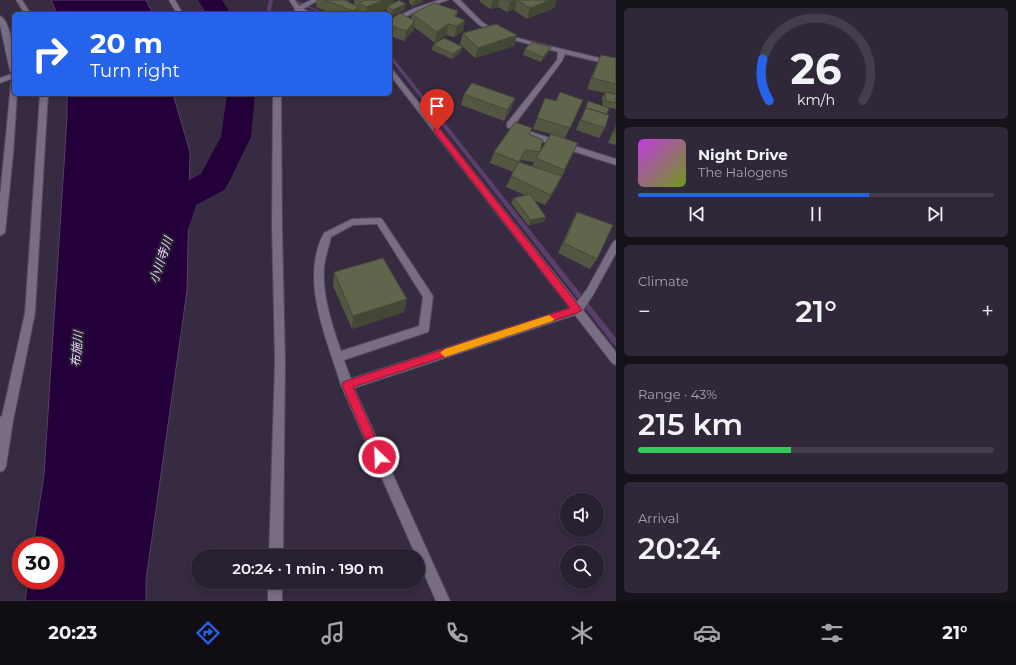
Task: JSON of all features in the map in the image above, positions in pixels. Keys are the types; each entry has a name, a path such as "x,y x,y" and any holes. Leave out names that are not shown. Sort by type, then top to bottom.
{"street":[{"path":"19,0 27,12"},
{"path":"172,0 179,12"},
{"path":"292,0 298,11 316,0"},
{"path":"392,22 417,9 445,0"},
{"path":"456,0 480,23 497,34 526,43 562,50 616,64"},
{"path":"0,18 5,29 12,62"},
{"path":"562,50 560,60 510,125 522,132 616,162"},
{"path":"392,73 616,360"},
{"path":"0,81 12,76"},
{"path":"0,233 9,155 13,96"},
{"path":"0,466 4,422 30,313 44,96"},
{"path":"276,549 280,361 277,226 277,96"},
{"path":"338,357 424,329 428,296 379,221 352,222 327,235 319,267 322,307 338,357 347,385 443,601"},
{"path":"347,385 577,310 590,292 616,244"},
{"path":"275,589 275,601"}],"water":[{"path":"51,0 146,0 152,12 56,12"},
{"name":"布施川","path":"67,96 174,96 190,152 187,291 146,580 146,601 25,601 27,589 64,589 64,537 34,537 44,475 67,118"}],"building":[{"path":"325,0 344,0 359,7 353,11"},
{"path":"364,0 384,0 367,7 359,4"},
{"path":"399,0 406,4 393,10 387,7"},
{"path":"517,0 551,0 530,8"},
{"path":"434,3 458,11 454,16 465,20 457,26 448,24 437,32 412,14"},
{"path":"400,13 415,21 406,31 392,26 392,19"},
{"path":"496,24 517,35 478,48 463,33"},
{"path":"444,38 463,47 453,54 433,45"},
{"path":"532,42 551,47 543,57 525,49"},
{"path":"601,55 616,58 616,84 592,78"},
{"path":"472,83 515,98 507,110 464,94"},
{"path":"560,92 583,100 570,128 537,118 545,98 556,101"},
{"path":"605,92 616,94 616,103 606,101"},
{"path":"588,101 609,108 607,114 586,108 584,113"},
{"path":"586,108 609,115 605,128 581,120"},
{"path":"515,122 532,128 529,134 543,140 540,152 525,150 519,162 494,152"},
{"path":"551,134 578,143 564,170 536,158"},
{"path":"519,162 562,176 551,195 511,176"},
{"path":"530,194 546,217 531,220 514,198"},
{"path":"577,212 613,225 597,259 564,243"},
{"path":"383,258 407,299 353,316 334,272"}],"waterway":[{"name":"小川寺川","path":"210,0 218,12"},
{"path":"268,12 271,0"},
{"path":"292,0 321,12"},
{"path":"392,59 616,343"},
{"name":"小川寺川","path":"168,239 182,198 213,182 236,137 241,96"}],"slow traffic":[{"path":"445,353 549,319"}],"route":[{"path":"379,457 347,385 577,310 437,130"}]}
